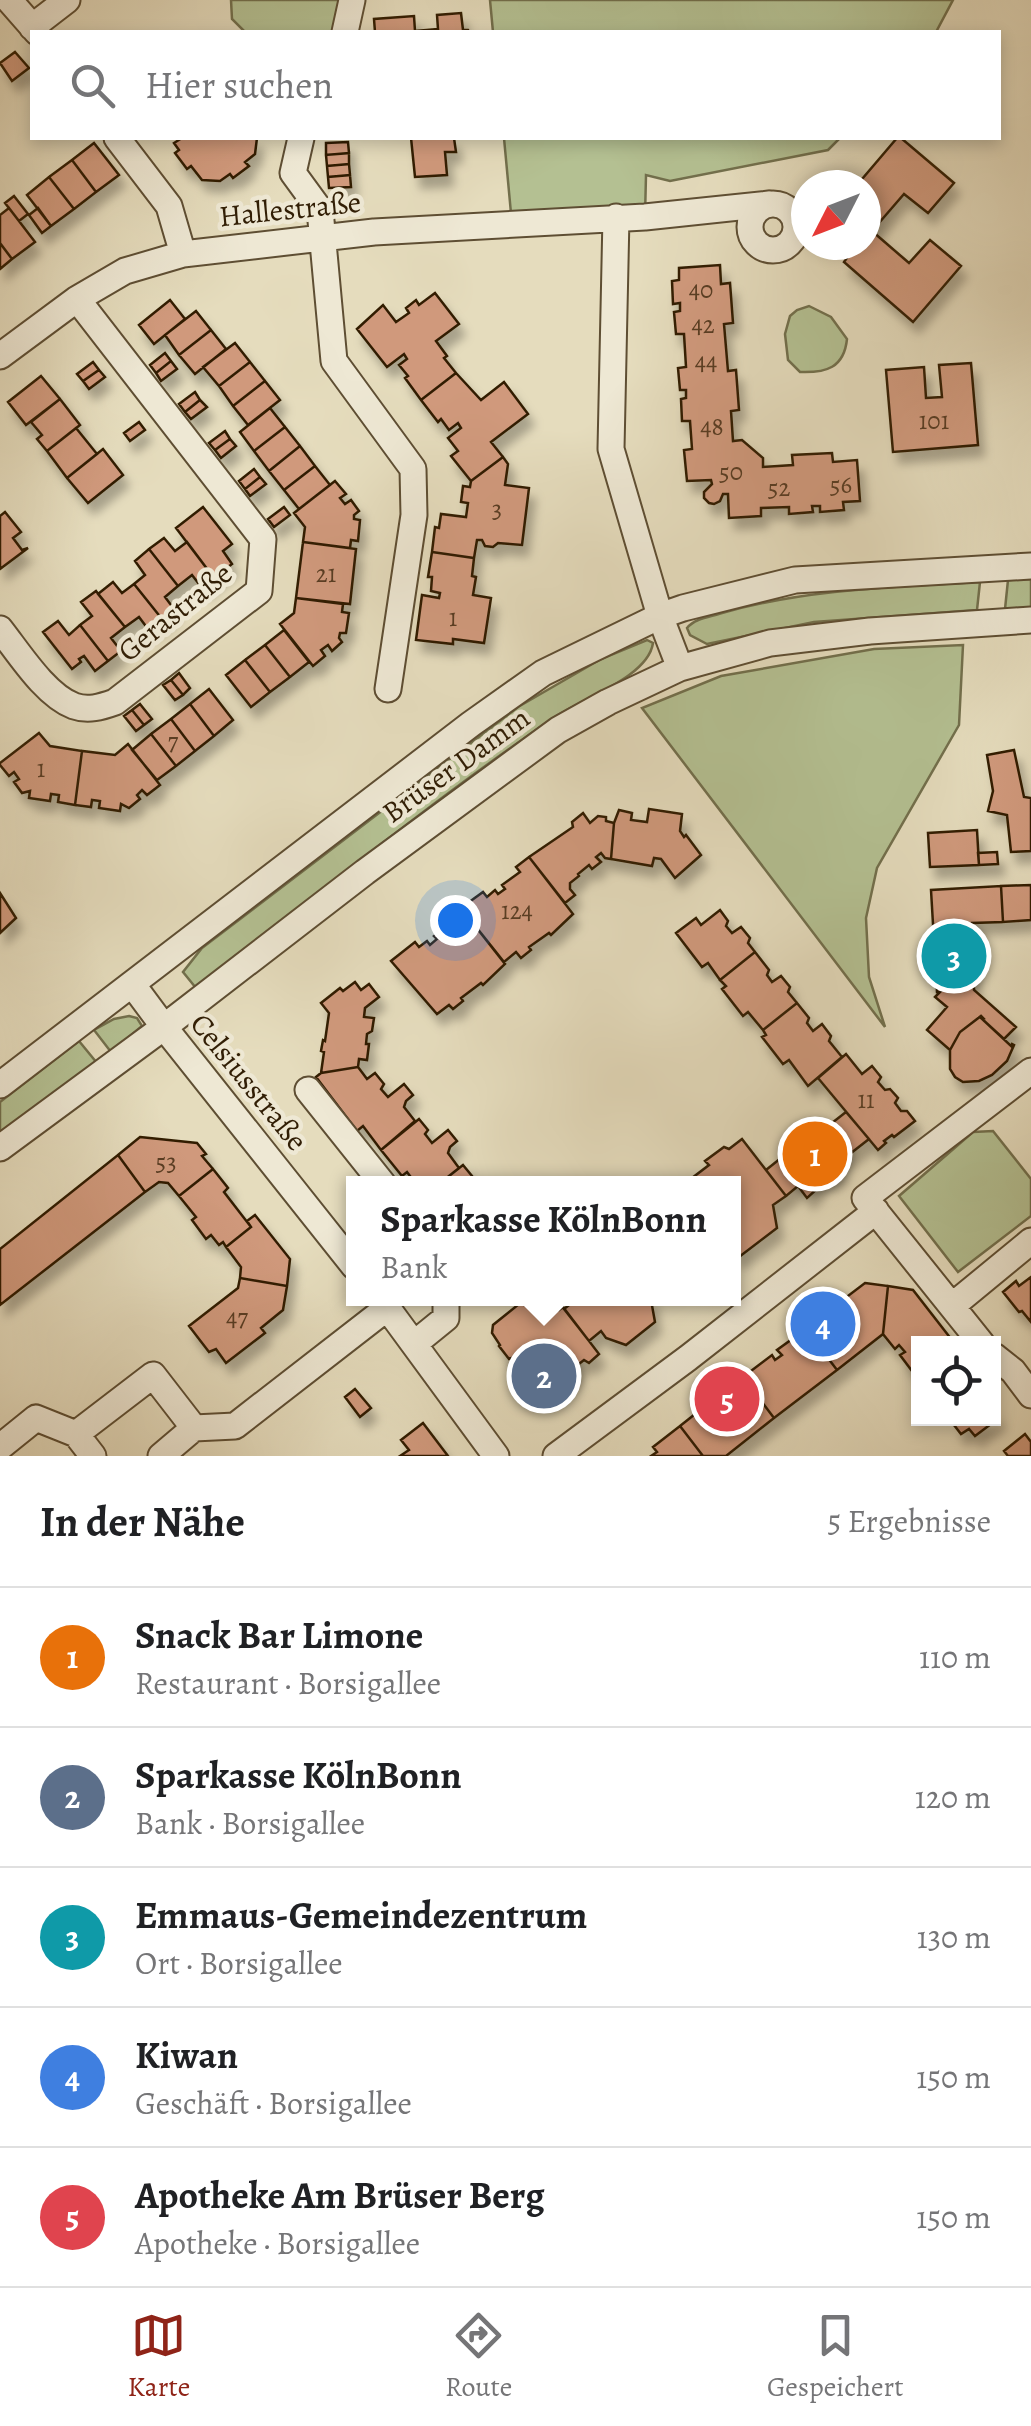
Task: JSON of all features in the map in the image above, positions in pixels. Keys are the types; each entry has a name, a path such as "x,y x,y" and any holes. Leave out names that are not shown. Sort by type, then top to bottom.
{"street":[{"path":"10,0 34,30 67,0"},
{"path":"345,30 352,0"},
{"path":"119,140 169,206 183,254"},
{"path":"300,140 292,173 320,210 334,361 413,469 414,515 388,689"},
{"name":"Hallestraße","path":"0,356 78,299 125,271 183,254 323,236 645,218 769,204"},
{"path":"616,217 611,449 660,616 680,668"},
{"name":"Gerastraße","path":"0,629 54,695 76,707 96,708 115,702 259,591 262,539 78,299"},
{"name":"Brüser Damm","path":"0,1085 471,724 544,673 660,616 795,580 1031,566"},
{"name":"Brüser Damm","path":"0,1148 558,730 608,702 680,668 770,643 888,629 1031,620"},
{"name":"Celsiusstraße","path":"132,984 346,1256"},
{"path":"976,1336 865,1198 1031,1071"},
{"name":"Celsiusstraße","path":"308,1090 378,1176"},
{"path":"556,1456 876,1210"},
{"path":"952,1306 1031,1240"},
{"path":"160,1456 194,1428 236,1426 381,1306"},
{"path":"385,1306 496,1456"},
{"path":"414,1344 446,1318 446,1306"},
{"path":"1001,1361 1014,1371 1031,1394"},
{"path":"76,1434 154,1374 194,1428"},
{"path":"0,1447 36,1418 76,1434 93,1456"}],"green space":[{"path":"231,0 352,0 345,30 243,30 232,19"},
{"path":"490,0 953,0 937,30 493,30"},
{"path":"504,140 838,140 828,150 670,181 646,175 645,217 512,224"},
{"path":"809,306 831,317 847,339 842,357 832,367 800,372 788,360 785,334 790,316"},
{"path":"1031,579 1031,607 1005,609 1008,580"},
{"path":"980,582 977,610 814,622 707,644 690,635 687,628 703,618 786,599 850,590"},
{"path":"647,640 653,643 639,667 506,751 196,988 183,972 202,948 518,707 601,659"},
{"path":"963,645 959,725 877,868 866,918 869,977 885,1027 642,708 721,676 874,649"},
{"path":"129,1016 137,1018 142,1026 111,1052 94,1030"},
{"path":"79,1041 97,1063 0,1137 0,1102"},
{"path":"993,1131 1031,1179 1031,1216 958,1272 899,1196 973,1132"}],"building":[{"path":"461,13 463,30 426,30 438,29 437,15"},
{"path":"414,16 415,30 375,30 374,19"},
{"path":"15,52 29,68 12,81 0,63"},
{"path":"257,140 255,154 245,162 249,166 233,178 230,174 220,181 202,180 191,166 187,169 175,153 179,150 174,143"},
{"path":"411,140 454,140 456,152 445,152 447,175 415,177"},
{"path":"895,140 903,140 954,183 928,213 904,194 881,221 881,170 870,170"},
{"path":"348,142 349,153 326,155 326,143"},
{"path":"94,143 119,175 96,192 72,160"},
{"path":"349,153 349,164 327,166 326,155"},
{"path":"72,160 96,192 74,209 49,177"},
{"path":"349,164 350,175 328,177 327,166"},
{"path":"350,175 351,187 329,188 328,177"},
{"path":"49,177 74,209 51,226 27,195"},
{"path":"14,196 28,214 19,221 5,203"},
{"path":"9,208 35,242 12,259 0,243 0,215"},
{"path":"38,208 51,226 42,233 29,215"},
{"path":"881,239 909,263 930,240 961,266 913,322 844,262 881,260"},
{"path":"0,243 12,259 0,269"},
{"path":"720,265 721,284 730,283 733,323 724,324 728,371 736,370 739,410 731,411 733,441 742,440 763,458 763,467 793,465 792,455 832,453 833,462 857,460 860,501 843,502 844,510 820,512 820,506 812,506 813,512 789,514 789,507 761,508 761,516 729,518 728,494 714,504 709,503 704,492 711,480 687,481 684,450 692,449 690,421 682,421 681,399 686,398 686,390 680,390 678,368 686,367 684,334 676,334 674,312 680,311 680,303 673,304 672,281 679,280 679,268"},
{"path":"435,293 459,324 436,341 456,373 421,400 399,365 407,359 404,354 387,367 357,329 383,305 396,322 409,313 406,308 416,300 419,305"},
{"path":"170,300 185,319 154,344 139,325"},
{"path":"196,311 211,330 179,355 165,335"},
{"path":"211,330 226,349 195,374 179,355"},
{"path":"235,343 250,362 219,386 203,367"},
{"path":"165,353 171,361 156,373 150,365"},
{"path":"171,361 177,369 161,381 156,373"},
{"path":"93,362 99,370 83,381 77,374"},
{"path":"250,362 265,381 233,406 219,386"},
{"path":"971,363 978,445 893,452 886,370 924,367 926,398 942,397 939,365"},
{"path":"99,370 105,377 89,389 83,381"},
{"path":"456,373 481,400 504,382 528,414 491,442 503,457 471,481 451,456 458,451 448,438 461,428 458,423 449,430 421,400"},
{"path":"41,376 60,399 26,425 8,402"},
{"path":"265,381 280,400 248,425 233,406"},
{"path":"195,392 200,400 185,412 179,404"},
{"path":"60,399 80,425 47,451 37,439 42,435 31,422"},
{"path":"200,400 207,407 191,419 185,412"},
{"path":"270,408 285,427 254,451 240,432"},
{"path":"139,422 145,430 130,441 124,433"},
{"path":"285,427 300,446 269,471 254,451"},
{"path":"76,428 97,454 67,478 47,451"},
{"path":"225,431 230,439 215,450 209,443"},
{"path":"230,439 236,446 221,458 215,450"},
{"path":"300,446 315,466 284,490 269,471"},
{"path":"103,449 123,475 88,503 67,478"},
{"path":"503,457 508,464 505,485 529,488 522,545 498,543 493,547 477,540 474,558 432,552 441,514 466,517 468,503 461,502 463,486 470,487 471,481"},
{"path":"315,466 330,485 299,509 284,490"},
{"path":"254,469 260,477 245,489 239,481"},
{"path":"260,477 266,484 250,496 245,489"},
{"path":"335,481 346,494 340,498 345,504 351,500 359,511 354,515 354,519 360,520 358,541 351,540 350,548 303,542 305,527 294,513"},
{"path":"203,507 232,544 223,551 232,564 214,578 176,528"},
{"path":"284,507 290,515 274,527 268,519"},
{"path":"5,512 21,532 13,538 22,550 28,548 0,569 0,516"},
{"path":"164,538 175,551 187,542 214,578 202,588 192,575 178,586 149,549"},
{"path":"303,542 356,549 350,604 296,598"},
{"path":"149,549 178,586 165,597 174,609 162,619 134,584 145,575 135,561"},
{"path":"432,552 474,558 473,595 491,598 484,643 416,640 422,595 439,598 440,593 431,591 432,577 428,577"},
{"path":"113,582 122,593 134,584 162,619 148,629 139,617 125,627 98,594"},
{"path":"96,591 125,627 111,638 121,651 108,661 80,625 92,616 81,602"},
{"path":"296,598 343,604 342,612 349,613 346,633 340,633 342,642 332,651 328,645 321,650 325,656 313,666 280,624 294,613"},
{"path":"58,621 69,635 80,625 108,661 95,671 84,656 72,669 43,632"},
{"path":"284,630 309,662 290,677 265,645"},
{"path":"265,645 290,677 270,692 245,660"},
{"path":"245,660 270,692 251,707 226,675"},
{"path":"179,673 190,688 183,695 171,680"},
{"path":"171,680 183,695 175,700 163,685"},
{"path":"209,689 233,720 214,736 190,704"},
{"path":"140,704 152,719 144,725 132,710"},
{"path":"190,704 214,736 195,751 171,719"},
{"path":"132,710 144,725 136,731 124,716"},
{"path":"171,719 195,751 176,766 151,734"},
{"path":"39,733 50,746 82,751 75,805 58,802 59,795 51,794 50,801 29,798 30,791 22,793 14,782 19,779 14,772 9,776 0,765"},
{"path":"151,734 176,766 157,780 132,750"},
{"path":"128,744 160,785 147,795 142,790 137,795 140,799 129,808 121,804 120,811 99,808 100,801 92,800 91,807 75,805 82,751 115,755"},
{"path":"1014,750 1024,797 1031,798 1031,851 1011,852 1007,815 988,811 993,791 987,755"},
{"path":"649,809 682,814 680,831 701,855 675,878 661,859 654,858 652,866 611,859 619,810 632,813 631,820 647,822"},
{"path":"583,813 590,823 598,816 614,823 611,859 601,853 596,857 601,862 578,874 570,883 575,895 565,903 529,857 573,827 572,822"},
{"path":"977,830 979,865 930,867 928,833"},
{"path":"997,852 998,864 979,865 978,853"},
{"path":"529,857 573,914 551,935 529,947 531,950 521,958 516,952 504,962 461,908 483,892 487,897 495,890 498,894 505,889 502,885 520,872 516,867"},
{"path":"1031,885 1031,920 1003,922 1001,886"},
{"path":"1001,886 1003,922 972,923 974,990 1016,1027 1004,1039 981,1016 960,1032 950,1050 927,1030 947,1007 935,997 940,992 931,890"},
{"path":"0,893 16,918 0,933"},
{"path":"461,908 505,964 483,985 461,998 463,1001 453,1009 449,1005 437,1014 391,961 415,942 419,947 427,941 430,945"},
{"path":"720,910 728,921 726,926 732,933 741,927 755,952 720,980 708,963 702,967 676,933 696,918 701,925"},
{"path":"755,952 769,970 767,975 772,982 781,976 797,1003 763,1030 748,1012 743,1016 722,989 726,986 720,980"},
{"path":"355,982 361,990 369,984 379,997 365,1008 364,1017 374,1018 372,1031 367,1034 367,1060 359,1059 358,1067 321,1073 329,1013 321,1003"},
{"path":"797,1003 813,1031 822,1024 842,1057 808,1086 789,1060 783,1064 762,1037 766,1035 763,1030"},
{"path":"981,1016 1014,1045 1007,1061 992,1075 963,1082 950,1069 950,1050 960,1032"},
{"path":"846,1054 862,1074 872,1066 881,1077 878,1082 885,1090 890,1089 898,1098 895,1103 901,1111 907,1111 915,1121 884,1141 878,1150 818,1078"},
{"path":"358,1067 367,1079 375,1073 388,1097 404,1084 413,1095 404,1107 415,1121 381,1150 363,1126 357,1131 316,1077"},
{"path":"846,1112 869,1139 837,1164 842,1170 817,1184 807,1198 798,1186 786,1196 766,1170 817,1123 823,1130"},
{"path":"419,1119 432,1143 448,1130 457,1141 448,1153 459,1168 449,1176 410,1176 407,1172 402,1176 381,1150"},
{"path":"140,1137 197,1143 213,1169 179,1196 168,1183 159,1182 145,1192 118,1155"},
{"path":"742,1139 786,1196 773,1205 777,1228 741,1255 741,1176 695,1176 709,1165 705,1161 724,1147 729,1149"},
{"path":"118,1155 145,1192 0,1305 0,1249"},
{"path":"463,1165 472,1176 449,1176"},
{"path":"213,1169 228,1188 224,1192 251,1227 226,1247 211,1235 206,1239 192,1220 196,1217 179,1196"},
{"path":"255,1215 290,1259 287,1286 240,1278 241,1267 226,1247 251,1227 247,1221"},
{"path":"1031,1277 1031,1322 1003,1292 1016,1281 1019,1286"},
{"path":"240,1278 287,1286 283,1310 261,1328 265,1333 226,1363 216,1349 209,1352 189,1326 238,1288"},
{"path":"865,1283 888,1286 883,1334 837,1370 806,1329 834,1307 838,1312 844,1308 840,1302"},
{"path":"888,1286 913,1290 949,1336 911,1336 911,1370 900,1355 905,1352 899,1345 895,1349 883,1334"},
{"path":"517,1306 556,1306 559,1310 563,1307 599,1354 589,1363 584,1360 575,1367 576,1372 565,1381 561,1375 539,1389 530,1385 499,1346 492,1333 493,1325"},
{"path":"652,1306 655,1322 626,1345 606,1338 601,1331 589,1341 564,1309"},
{"path":"806,1329 837,1370 774,1418 743,1377 772,1355 775,1360 782,1355 777,1350"},
{"path":"743,1377 774,1418 726,1456 703,1456 680,1426 709,1403 713,1408 719,1404 715,1399"},
{"path":"355,1389 371,1408 360,1417 345,1397"},
{"path":"423,1423 448,1456 400,1456 409,1450 401,1440"},
{"path":"680,1426 703,1456 651,1456 657,1452 653,1447"},
{"path":"955,1426 988,1426 975,1436 969,1429 961,1434"},
{"path":"1025,1434 1031,1442 1031,1456 1008,1456 1004,1451"}],"place":[{"name":"Emmaus-Gemeindezentrum","path":"954,956"},
{"name":"Snack Bar Limone","path":"815,1154"},
{"name":"Kiwan","path":"823,1324"},
{"name":"Sparkasse KölnBonn","path":"544,1376"},
{"name":"Apotheke Am Brüser Berg","path":"727,1399"}]}
